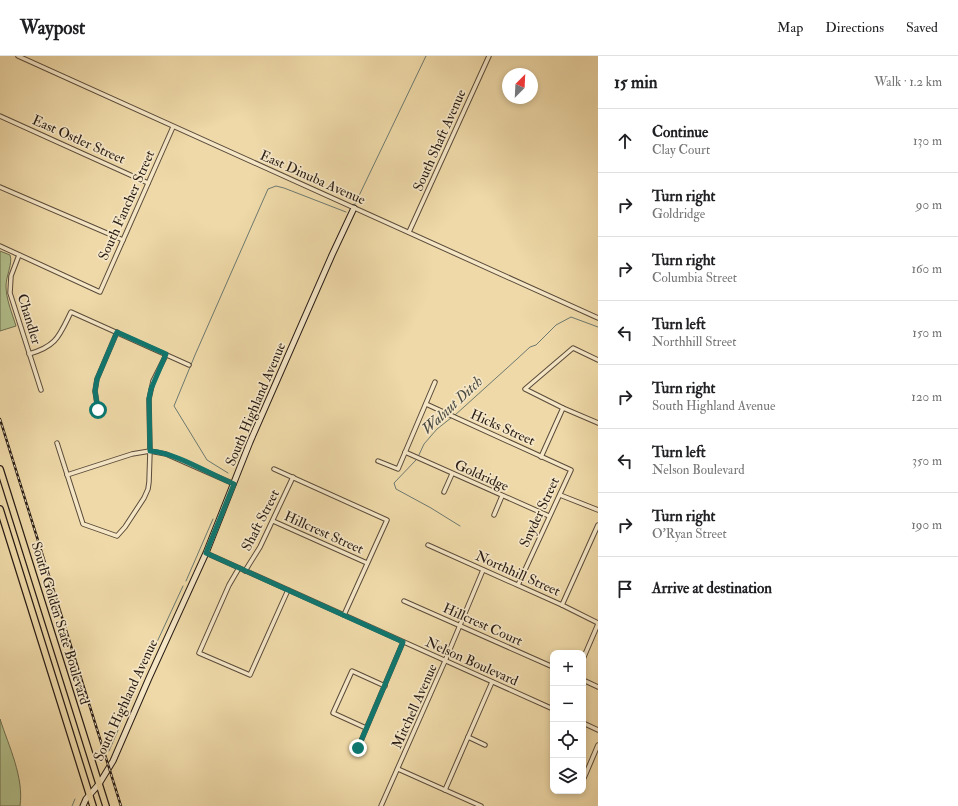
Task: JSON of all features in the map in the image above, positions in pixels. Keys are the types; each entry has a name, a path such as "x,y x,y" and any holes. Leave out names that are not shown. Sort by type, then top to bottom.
{"main road":[{"name":"South Golden State Boulevard","path":"0,469 106,806"},
{"name":"South Golden State Boulevard","path":"0,509 93,806"}],"street":[{"name":"East Dinuba Avenue","path":"18,56 598,318"},
{"name":"South Shaft Avenue","path":"409,232 489,56"},
{"name":"East Ostler Street","path":"0,116 148,183"},
{"name":"South Fancher Street","path":"19,255 100,292 173,127"},
{"path":"0,187 123,240"},
{"name":"South Highland Avenue","path":"83,806 99,784 112,761 206,553 250,442 354,208"},
{"path":"0,246 19,255"},
{"name":"Chandler","path":"19,255 11,276 10,292 41,390"},
{"path":"29,354 43,350 56,339 71,312 190,365"},
{"path":"98,410 95,391 97,379 117,332"},
{"path":"598,360 573,348 525,389 598,423"},
{"path":"57,443 83,524 117,536 125,527 144,498 148,489 150,451 149,399 151,389 166,354"},
{"path":"378,461 398,469 435,382"},
{"name":"Hicks Street","path":"426,404 571,470"},
{"path":"541,457 563,408"},
{"path":"67,475 132,454 150,451 172,456 234,484"},
{"name":"Goldridge","path":"406,452 452,474 549,516"},
{"path":"274,470 293,477 387,520 344,615"},
{"name":"Snyder Street","path":"518,585 571,470"},
{"path":"444,492 452,474"},
{"name":"Shaft Street","path":"245,571 260,547 293,477"},
{"path":"560,495 598,510"},
{"path":"494,515 502,496"},
{"name":"Hillcrest Street","path":"273,521 367,562"},
{"path":"562,605 598,525"},
{"path":"593,536 598,538"},
{"name":"Northhill Street","path":"428,545 562,605 598,624"},
{"name":"Nelson Boulevard","path":"206,553 550,708"},
{"name":"Shaft Street","path":"239,568 229,585 199,653 250,675 288,590"},
{"name":"Mitchell Avenue","path":"381,806 445,661 483,570"},
{"name":"Hillcrest Court","path":"404,601 550,666"},
{"path":"586,652 598,624"},
{"path":"358,748 403,642"},
{"path":"366,728 333,713 352,671 385,686"},
{"path":"586,681 598,687"},
{"path":"445,790 492,682"},
{"path":"586,724 598,730"},
{"path":"468,737 485,745"},
{"path":"586,773 598,745"},
{"path":"398,769 480,806"}],"green space":[{"path":"0,251 10,255 11,258 6,282 6,291 16,326 0,331"},
{"path":"0,719 18,773 21,795 20,806 0,806"}],"waterway":[{"path":"355,204 426,56"},
{"path":"228,473 207,460 174,406 268,189 276,186 284,188 346,212"},
{"name":"Walnut Ditch","path":"454,416 530,347 536,345 556,325 571,317 598,327"},
{"name":"Walnut Ditch","path":"418,457 424,444 437,429 451,418"},
{"name":"Walnut Ditch","path":"416,460 394,483 396,489 460,526"},
{"path":"186,581 213,519"},
{"path":"157,642 183,586"},
{"path":"109,751 153,650"},
{"path":"72,806 75,799"}],"railway":[{"path":"0,419 121,806"}],"route":[{"path":"98,410 95,391 97,379 117,332 166,354 153,381 149,399 150,451 172,456 234,484 206,553 403,642 358,748"}]}
